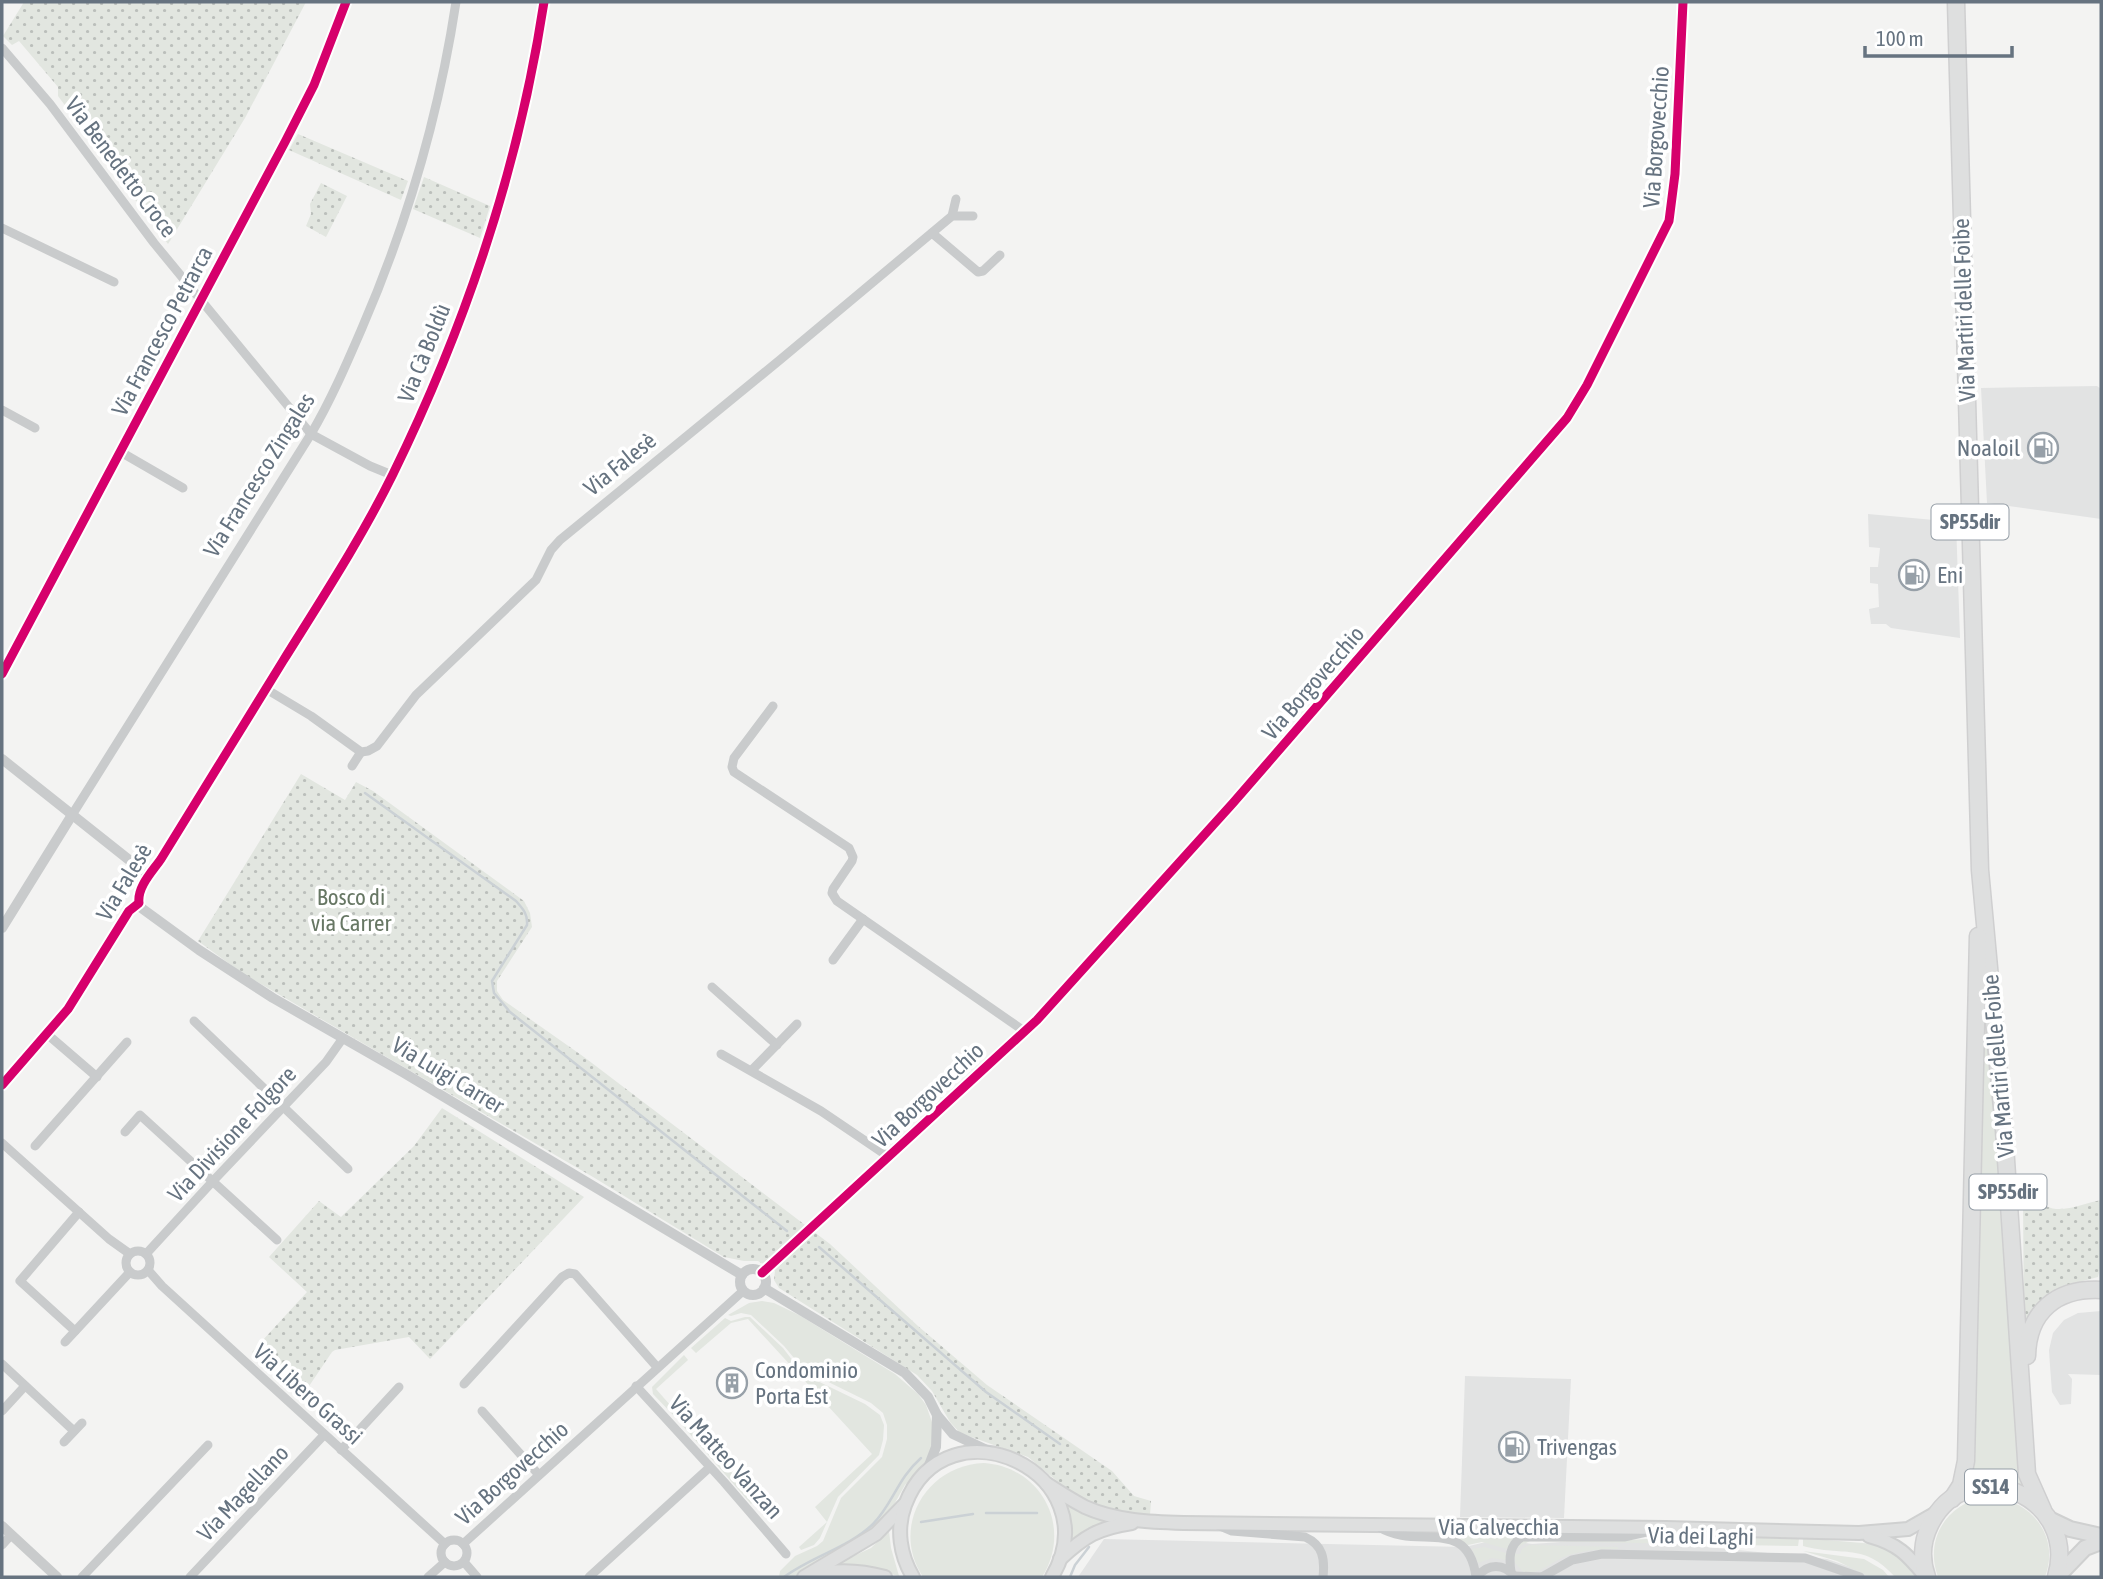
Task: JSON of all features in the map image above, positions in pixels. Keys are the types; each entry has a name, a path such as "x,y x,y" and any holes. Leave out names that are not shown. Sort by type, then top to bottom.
{"highway":[{"name":"Via Martiri delle Foibe","path":"1956,2 1980,870 2004,1130 2027,1474 2056,1533 2059,1548 2056,1577"},
{"name":"Via Martiri delle Foibe","path":"1952,1499 1961,1485 1966,1461 1974,1027 1980,870"},
{"path":"2022,1400 2026,1385 2027,1343 2035,1319 2050,1303 2065,1295 2101,1290"},
{"name":"SS14","path":"1926,1577 1924,1543 1929,1527 1939,1511 1952,1499 1973,1489 1999,1487 2025,1495 2046,1515"}],"main road":[{"path":"913,1577 904,1559 900,1539 906,1503 916,1485 938,1465 956,1456 978,1452 994,1453"},
{"name":"Via Calvecchia","path":"994,1453 1024,1464 1047,1484 1088,1508 1140,1522"},
{"path":"1047,1484 1058,1503 1064,1538 1060,1560 1052,1577"},
{"path":"804,1577 876,1534 906,1503"},
{"name":"Via Calvecchia","path":"1060,1560 1087,1536 1100,1529 1140,1522 1858,1533 1908,1529 1939,1511"},
{"name":"SS14","path":"2046,1515 2060,1526 2101,1536"},
{"name":"Via Calvecchia","path":"1858,1533 1890,1542 1926,1577"},
{"path":"2056,1577 2085,1548 2101,1542"},
{"path":"804,1577 840,1571 864,1572 886,1577"}],"street":[{"name":"Via Francesco Petrarca","path":"2,674 314,85 346,2"},
{"name":"Via Francesco Zingales","path":"2,928 311,434 336,388 402,226 432,123 456,2"},
{"name":"Via Cà Boldù","path":"266,689 341,567 392,475 449,349 498,208 518,133 544,2"},
{"name":"Via Borgovecchio","path":"762,1273 1024,1031 1129,919 1540,451 1576,404 1670,221 1684,2"},
{"name":"Via Benedetto Croce","path":"2,48 62,118 200,300 311,434 392,475"},
{"path":"956,199 952,216 973,216"},
{"name":"Via Falesè","path":"352,766 361,752 377,746 416,695 536,580 551,550 560,540 952,216"},
{"path":"2,228 114,282"},
{"path":"932,233 978,272 983,271 1000,255"},
{"path":"2,410 35,428"},
{"name":"Via Francesco Petrarca","path":"119,451 183,488"},
{"path":"266,689 311,716 361,752"},
{"name":"Via Falesè","path":"2,1085 68,1009 129,911 138,903 146,879 266,689"},
{"path":"773,706 734,758 734,772 849,848 852,861 832,893 837,901 1024,1031"},
{"path":"2,759 138,866 146,879"},
{"name":"Via Luigi Carrer","path":"138,903 146,912 220,965 742,1275"},
{"path":"833,960 863,919"},
{"path":"712,987 777,1045"},
{"path":"194,1021 348,1169"},
{"path":"752,1070 797,1024"},
{"path":"47,1034 97,1077"},
{"name":"Via Divisione Folgore","path":"146,1254 326,1062 343,1038"},
{"path":"35,1146 127,1042"},
{"name":"Via Borgovecchio","path":"721,1054 821,1111 889,1157"},
{"path":"125,1132 141,1115 277,1240"},
{"path":"2,1143 130,1255"},
{"path":"75,1331 20,1281 79,1212"},
{"path":"136,1251 146,1254 150,1262 148,1270 138,1275 130,1272 126,1264 130,1255 136,1251"},
{"path":"751,1269 762,1273 765,1279 764,1288 754,1295 743,1291 740,1281 742,1275 751,1269"},
{"name":"Via Libero Grassi","path":"148,1270 171,1295 445,1544"},
{"path":"65,1342 130,1272"},
{"path":"464,1384 562,1277 569,1273 575,1274 657,1367"},
{"path":"764,1288 905,1373 928,1396 937,1415 953,1434 994,1453"},
{"name":"Via Borgovecchio","path":"463,1544 743,1291"},
{"path":"2,1364 74,1431"},
{"path":"2,1411 25,1386"},
{"name":"Via Matteo Vanzan","path":"636,1386 786,1554"},
{"path":"341,1450 399,1387"},
{"path":"482,1411 539,1475"},
{"path":"926,1474 936,1447 937,1415"},
{"path":"64,1442 82,1423"},
{"name":"Via Magellano","path":"190,1577 324,1435"},
{"path":"82,1577 208,1446"},
{"path":"589,1577 710,1467"},
{"path":"1217,1524 1231,1531 1305,1537 1320,1548 1324,1577"},
{"path":"2,1526 57,1577"},
{"path":"1379,1527 1400,1535 1456,1541 1471,1553 1477,1577"},
{"path":"1513,1575 1511,1551 1513,1544 1522,1537 1624,1537 1666,1528"},
{"path":"2,1545 12,1535"},
{"path":"452,1540 463,1544 467,1555 464,1562 452,1566 445,1562 442,1555 445,1544 452,1540"},
{"name":"Via dei Laghi","path":"1477,1577 1482,1571 1493,1567 1505,1568 1513,1575 1542,1577 1572,1560 1602,1554 1805,1558 1860,1577"},
{"path":"428,1577 445,1562"},
{"path":"464,1562 477,1577"}],"shaded area":[{"name":"Noaloil","path":"2097,386 2101,389 2101,519 1987,503 1981,388"},
{"name":"Eni","path":"1868,514 1956,522 1960,638 1891,628 1886,624 1871,624 1869,609 1879,607 1878,584 1870,583 1870,567 1878,567 1880,548 1869,547"},
{"path":"2101,1311 2101,1375 2068,1374 2072,1379 2071,1404 2060,1405 2052,1392 2049,1350 2053,1333 2064,1320 2078,1313"},
{"path":"1465,1376 1571,1379 1564,1518 1460,1517"},
{"path":"1104,1539 1465,1547 1498,1539 1532,1544 1590,1540 1648,1541 1827,1559 1862,1571 1871,1577 1078,1577"}],"green space":[{"path":"24,2 306,2 245,118 168,244 58,96 58,87 19,41 12,45 3,36"},
{"path":"298,134 408,181 401,200 289,150"},
{"path":"424,177 490,206 480,238 413,209"},
{"path":"321,183 347,196 326,237 306,226 311,214 310,204"},
{"name":"Bosco di via Carrer","path":"301,774 345,800 356,782 373,791 524,901 530,913 532,927 497,981 497,991 503,1000 584,1057 830,1244 918,1326 987,1385 1112,1471 1134,1496 1151,1501 1150,1515 1103,1509 1088,1503 1028,1457 960,1433 950,1422 932,1391 917,1375 779,1288 774,1280 775,1271 758,1261 724,1257 593,1177 242,973 198,941"},
{"path":"1983,1021 1989,1024 2024,1482 2022,1485 1990,1478 1969,1479"},
{"path":"442,1108 584,1197 430,1359 409,1337 335,1350 301,1398 252,1352 307,1292 269,1257 319,1201 341,1217 414,1146"},
{"path":"2023,1199 2034,1200 2056,1209 2101,1200 2101,1264 2098,1277 2075,1283 2024,1328"},
{"path":"749,1303 774,1303 799,1315 895,1374 918,1394 926,1405 933,1425 931,1449 923,1467 905,1485 883,1524 842,1551 794,1577 779,1577 780,1571 795,1556 823,1541 841,1498 882,1457 887,1439 887,1425 883,1413 871,1403 804,1370 784,1346 751,1315 728,1315"},
{"path":"750,1317 783,1348 803,1374 865,1404 880,1415 884,1425 879,1455 838,1497 820,1538 814,1545 801,1550 799,1547 827,1522 815,1507 872,1454 748,1319 731,1323 696,1353 691,1348 725,1318 731,1321"},
{"path":"684,1355 688,1360 656,1389 678,1414 675,1417 653,1394 652,1387"},
{"path":"686,1421 756,1500 751,1504 682,1425"},
{"path":"984,1463 1004,1467 1022,1476 1036,1488 1046,1503 1053,1520 1054,1539 1051,1558 1042,1577 923,1577 914,1558 910,1538 919,1502 945,1475 963,1466"},
{"path":"1986,1497 2016,1504 2038,1521 2049,1547 2045,1577 1938,1577 1934,1549 1942,1525 1960,1507"},
{"path":"1068,1506 1104,1521 1072,1539"},
{"path":"889,1531 899,1576 857,1566 834,1565 871,1548"},
{"path":"1431,1533 1522,1533 1512,1540 1507,1549 1482,1542 1468,1545 1455,1537"},
{"path":"1699,1536 1799,1539 1798,1546 1530,1541 1514,1549 1525,1539 1629,1540"},
{"path":"1803,1538 1886,1545 1907,1560 1917,1577 1895,1577 1873,1559 1853,1552 1803,1546"},
{"path":"1529,1545 1618,1549 1572,1554 1531,1573 1524,1573 1515,1563 1514,1554 1520,1554 1522,1549"},
{"path":"1484,1547 1506,1553 1506,1560 1492,1558 1478,1563 1472,1549"},
{"path":"1803,1551 1864,1559 1883,1570 1889,1577 1870,1577 1837,1561"}],"waterway":[{"path":"365,793 516,901 523,909 527,925 492,981 494,993 510,1012 787,1231"},
{"path":"819,1247 986,1392 1060,1444"},
{"path":"784,1577 852,1539 873,1524 906,1474 921,1458"},
{"path":"986,1513 1037,1513"},
{"path":"921,1522 973,1514"},
{"path":"1070,1577 1075,1565 1089,1547"}],"cycle path":[{"path":"2,674 285,142 314,85 346,2"},
{"path":"2,1085 68,1009 129,911 139,903 140,891 146,880 340,569 393,474 444,360 486,244 520,124 544,2"},
{"path":"762,1273 1037,1020 1233,803 1567,418 1587,385 1669,221 1675,174 1683,2"}],"place":[{"name":"Noaloil","path":"2043,448"},
{"name":"Eni","path":"1914,575"},
{"name":"Condominio Porta Est","path":"732,1383"},
{"name":"Trivengas","path":"1514,1447"}]}
